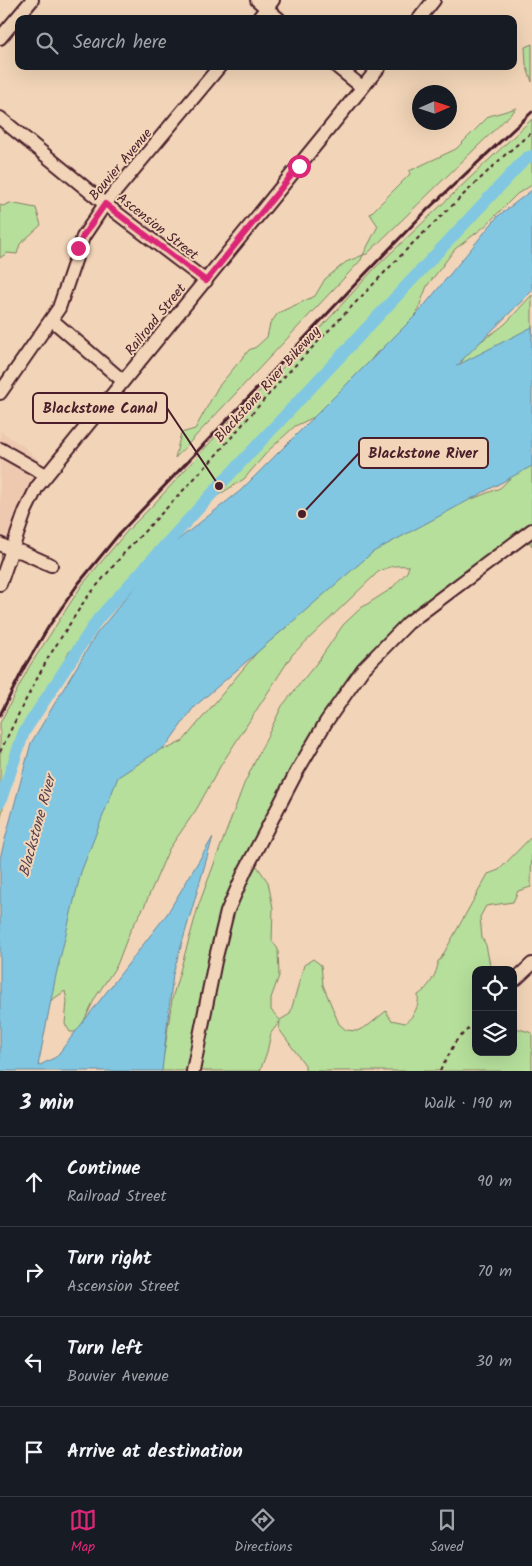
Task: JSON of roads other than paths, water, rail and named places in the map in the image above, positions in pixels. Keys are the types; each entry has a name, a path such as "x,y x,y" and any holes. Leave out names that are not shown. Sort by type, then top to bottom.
{"street":[{"path":"19,15 32,0"},
{"path":"422,15 434,0"},
{"path":"260,15 265,3 276,15"},
{"path":"0,38 15,20"},
{"name":"Bouvier Avenue","path":"0,393 52,320 64,296 83,236 105,204 217,70"},
{"path":"341,70 362,87"},
{"name":"Railroad Street","path":"0,584 5,547 37,487 377,70"},
{"name":"Ascension Street","path":"0,118 105,204 206,281"},
{"path":"52,320 123,381"},
{"path":"0,449 46,476"},
{"path":"193,1071 226,912 245,871 326,722 363,669 408,623 532,530"},
{"path":"5,547 22,552 51,565"},
{"path":"517,978 532,964"}],"water":[{"path":"532,190 532,291 456,366 532,327 532,466 373,552 194,707 166,746 118,777 81,872 56,975 38,1066 56,1057 167,914 213,837 173,974 162,1071 0,1071 0,858 31,743 97,633 165,550 240,491 418,313 498,216"}],"waterway":[{"path":"0,802 24,732 98,619 219,486 526,158 532,156"}],"railway":[{"path":"0,715 25,666 49,626 78,584 119,534 428,209 532,112"}],"place":[{"name":"Blackstone Canal","path":"219,486"},
{"name":"Blackstone River","path":"302,514"}]}
